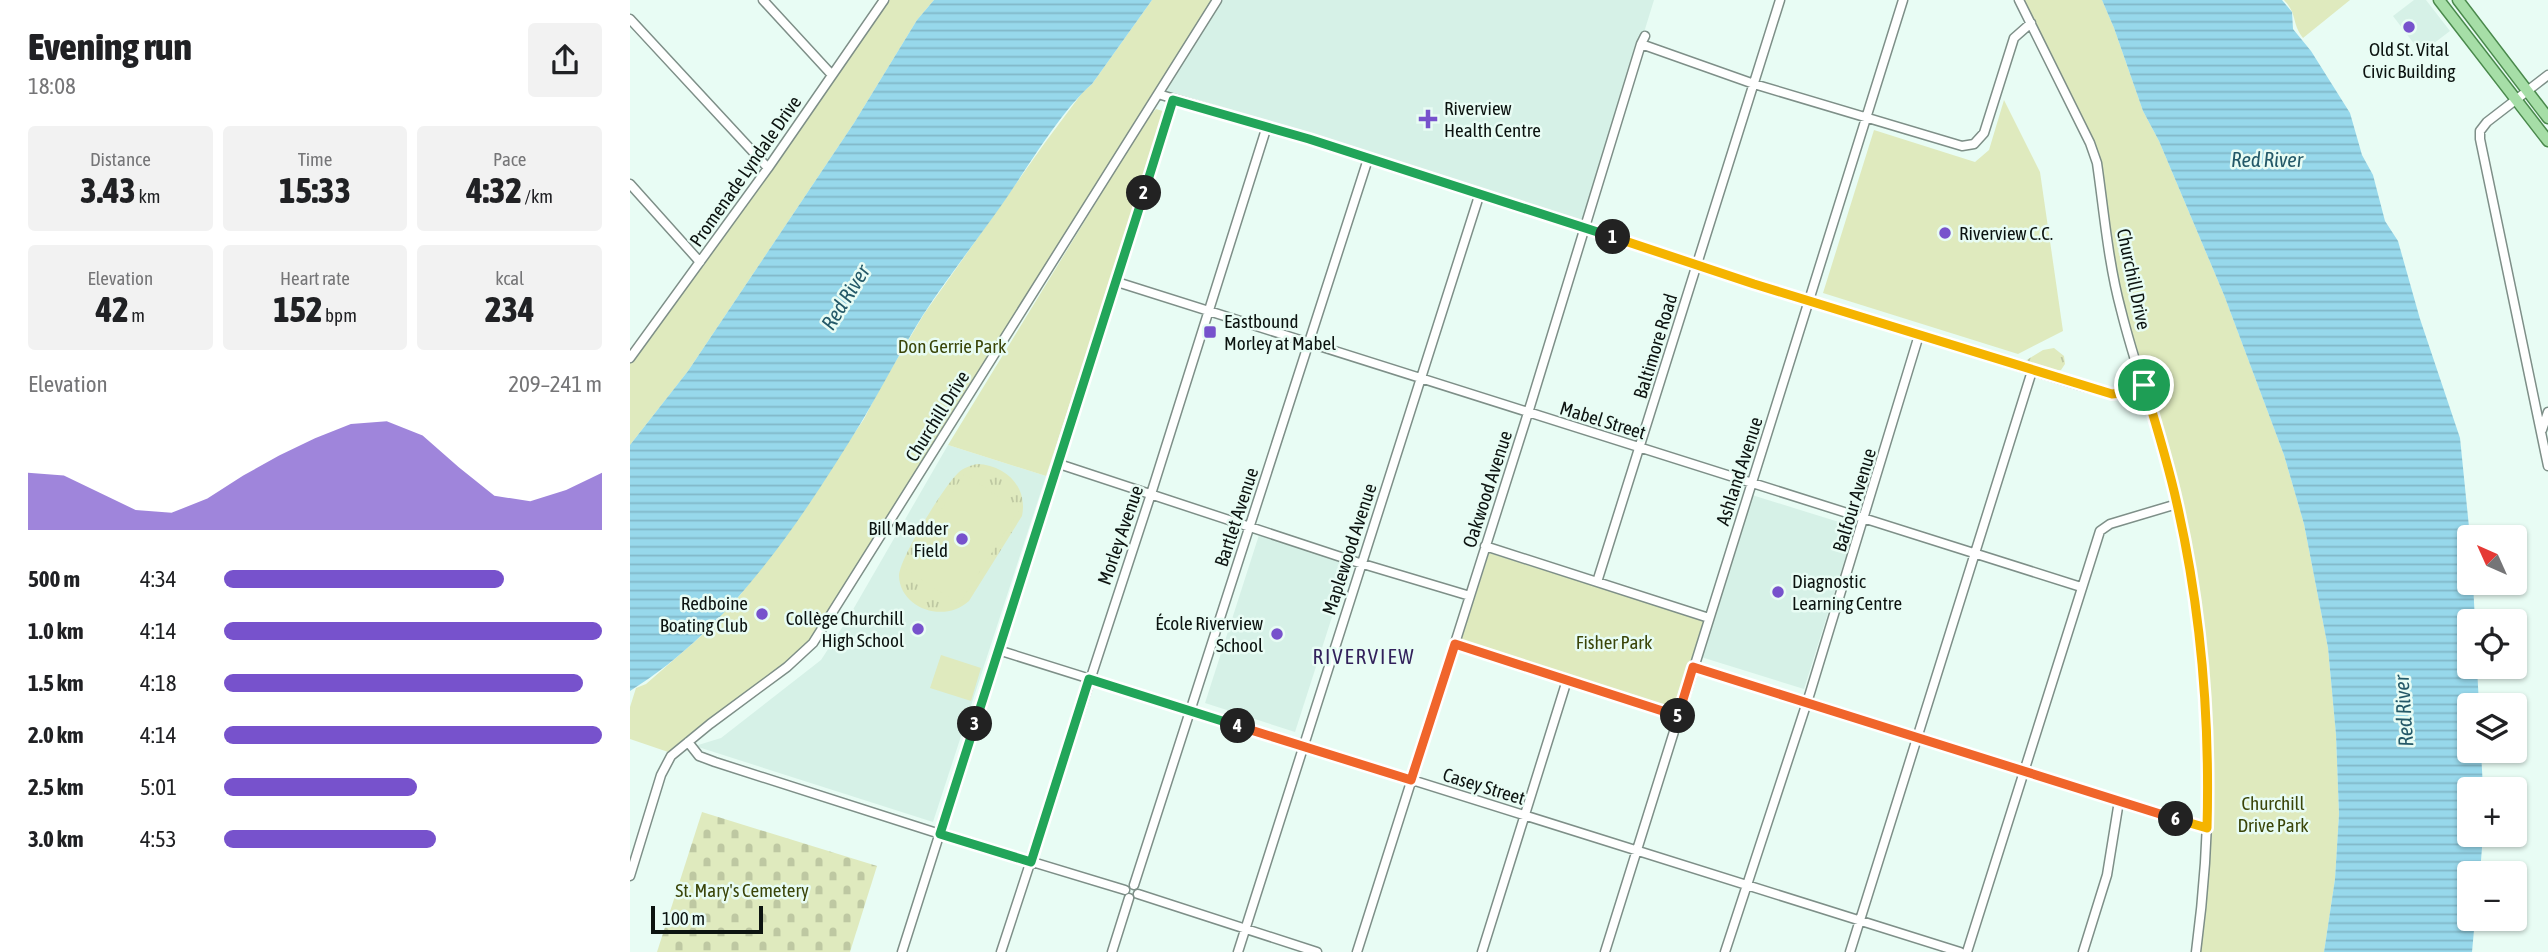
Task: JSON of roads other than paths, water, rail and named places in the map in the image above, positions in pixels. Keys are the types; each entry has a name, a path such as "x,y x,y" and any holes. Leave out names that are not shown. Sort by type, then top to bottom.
{"main road":[{"path":"2440,0 2522,95 2548,118"},
{"path":"2458,0 2522,95 2548,141"}],"street":[{"path":"763,0 832,75"},
{"name":"Promenade Lyndale Drive","path":"631,354 768,168 884,0"},
{"name":"Churchill Drive","path":"630,876 665,766 671,756 787,667 813,643 1217,0"},
{"name":"Baltimore Road","path":"1597,582 1780,0"},
{"name":"Ashland Avenue","path":"1605,952 1903,0"},
{"name":"Churchill Drive","path":"2019,0 2090,143 2097,163 2117,292 2177,504 2193,588 2208,733 2205,872 2196,952"},
{"path":"630,19 768,168"},
{"path":"1754,84 1962,146 1974,144 1983,134 2014,38 2031,23"},
{"name":"Oakwood Avenue","path":"1357,952 1643,40 1754,84"},
{"path":"2548,75 2487,122 2480,131 2548,466"},
{"path":"1158,94 2032,371 2112,394 2130,392 2144,385"},
{"path":"902,952 1173,100"},
{"name":"Morley Avenue","path":"1001,952 1151,494 1267,127"},
{"name":"Bartlet Avenue","path":"1112,952 1368,159"},
{"path":"630,184 700,262"},
{"name":"Maplewood Avenue","path":"1238,952 1479,195"},
{"name":"Mabel Street","path":"1117,282 2081,587"},
{"name":"Balfour Avenue","path":"1725,952 1807,704 1919,335"},
{"path":"1850,952 2032,371"},
{"path":"2541,433 2548,412"},
{"path":"1059,464 1470,596"},
{"path":"1967,952 2097,538 2105,526 2177,504"},
{"path":"1485,546 1709,618"},
{"path":"1455,644 1678,716"},
{"name":"Casey Street","path":"998,650 1960,952"},
{"path":"1693,667 2207,828"},
{"path":"1482,952 1567,680"},
{"path":"688,742 703,758 1317,952"},
{"path":"2083,952 2106,875 2119,801"}],"water":[{"name":"Red River","path":"934,0 1152,0 1092,84 1056,124 933,301 839,459 761,570 700,637 666,666 630,691 630,445 688,371 854,123 917,20"},
{"name":"Red River","path":"2102,0 2282,0 2292,12 2293,29 2311,51 2350,113 2362,155 2373,175 2385,221 2398,241 2420,319 2460,438 2469,525 2457,525 2457,595 2474,595 2474,609 2457,609 2457,679 2478,679 2478,693 2457,693 2457,763 2482,763 2482,777 2457,777 2457,847 2482,847 2481,861 2457,861 2457,931 2474,931 2472,952 2324,952 2335,879 2339,814 2336,735 2328,648 2304,524 2284,455 2224,295 2159,141 2143,111"}],"place":[{"name":"Old St. Vital Civic Building","path":"2409,27"},
{"name":"Riverview Health Centre","path":"1428,119"},
{"name":"Riverview C.C.","path":"1945,233"},
{"name":"Eastbound Morley at Mabel","path":"1210,332"},
{"name":"Bill Madder Field","path":"962,539"},
{"name":"Diagnostic Learning Centre","path":"1778,592"},
{"name":"Redboine Boating Club","path":"762,614"},
{"name":"Collège Churchill High School","path":"918,629"},
{"name":"École Riverview School","path":"1277,634"}],"district":[{"name":"RIVERVIEW","path":"1364,656"}],"park label":[{"name":"Don Gerrie Park","path":"952,346"},
{"name":"Fisher Park","path":"1614,642"},
{"name":"Churchill Drive Park","path":"2273,814"},
{"name":"St. Mary's Cemetery","path":"742,890"}]}
